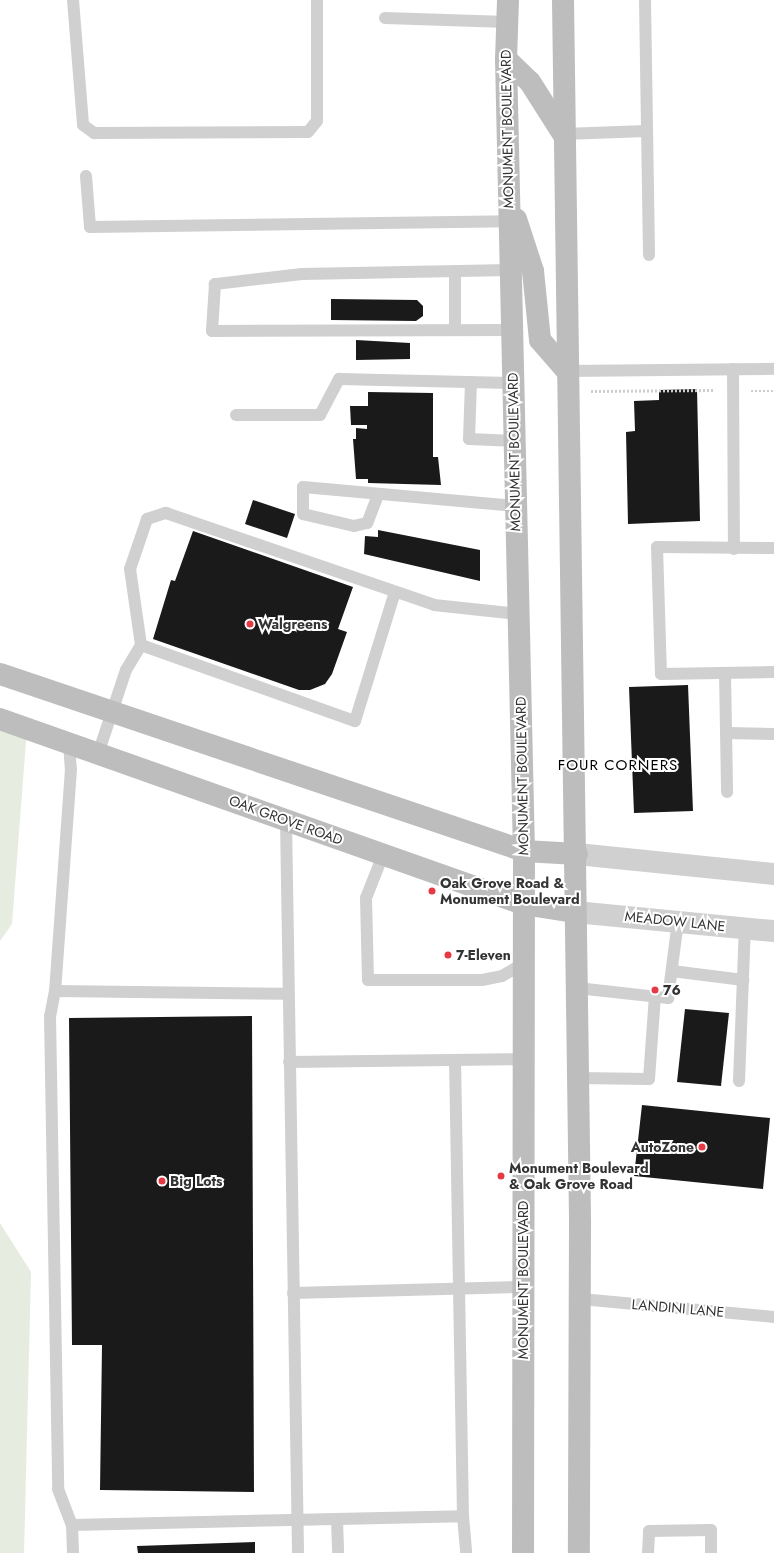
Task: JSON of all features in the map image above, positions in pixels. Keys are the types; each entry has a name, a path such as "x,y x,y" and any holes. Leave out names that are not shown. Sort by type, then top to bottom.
{"main road":[{"name":"MONUMENT BOULEVARD","path":"508,0 506,59 508,197 524,851 524,1553"},
{"path":"563,0 563,134 579,1078 581,1299 579,1553"},
{"path":"506,59 530,82 563,134"},
{"path":"508,197 533,272 540,340 567,382"},
{"path":"0,674 524,851 576,854"},
{"name":"OAK GROVE ROAD","path":"0,719 523,904 575,912"}],"street":[{"path":"576,854 774,874"},
{"name":"MEADOW LANE","path":"575,912 774,931"}],"lane":[{"path":"73,0 83,124 94,133 308,132 317,122 317,0"},
{"path":"645,0 649,255"},
{"path":"385,18 507,22"},
{"path":"563,134 647,131"},
{"path":"86,176 90,227 509,221"},
{"path":"510,270 302,274 215,284 212,331 511,330"},
{"path":"455,271 456,329"},
{"path":"567,382 733,369 774,368"},
{"path":"733,369 734,549"},
{"path":"236,415 320,415 339,379 513,383"},
{"path":"471,382 469,439 514,441"},
{"path":"378,495 367,522 354,526 303,514 303,487 378,495 516,506"},
{"path":"98,754 114,713 126,670 141,645 130,569 147,518 166,514 434,605 518,614"},
{"path":"774,548 734,549 657,547 661,674 774,672"},
{"path":"141,645 355,721 395,592"},
{"path":"725,673 727,792"},
{"path":"726,733 774,734"},
{"path":"69,743 70,777 55,991 50,1016 58,1489 72,1525 73,1553"},
{"path":"286,820 296,1521 298,1553"},
{"path":"383,855 366,898 368,980 482,980 502,976 523,964"},
{"path":"577,988 668,998 678,922"},
{"path":"739,1081 745,928"},
{"path":"672,971 743,980"},
{"path":"55,991 288,994"},
{"path":"579,1078 649,1079 655,996"},
{"path":"289,1062 523,1059"},
{"path":"456,1060 463,1516 466,1553"},
{"path":"293,1293 523,1287"},
{"name":"LANDINI LANE","path":"581,1299 774,1317"},
{"path":"72,1525 463,1516"},
{"path":"337,1520 338,1553"},
{"path":"648,1553 649,1531 711,1530 711,1553"}],"path":[{"path":"567,382 733,391 774,391"}],"shaded area":[{"path":"0,719 27,728 12,924 0,941"},
{"path":"0,1223 31,1272 24,1553 0,1553"}],"building":[{"path":"331,299 417,300 423,306 423,316 416,321 331,320"},
{"path":"356,340 410,343 410,359 356,360"},
{"path":"697,389 700,521 628,524 626,432 635,431 634,401 659,400 659,390"},
{"path":"368,392 433,393 433,457 438,457 441,485 368,483 368,479 356,479 353,439 356,439 356,428 367,429 367,425 351,425 350,406 368,406"},
{"path":"253,500 295,514 287,538 245,524"},
{"path":"378,530 480,550 480,581 364,554 365,536 378,537"},
{"path":"193,531 353,587 338,629 347,632 332,674 325,684 310,690 299,690 153,639 171,580 175,581"},
{"path":"688,685 693,811 634,813 629,687"},
{"path":"685,1009 729,1013 721,1086 677,1082"},
{"name":"Big Lots","path":"252,1016 254,1492 100,1490 102,1345 72,1345 69,1018"},
{"name":"AutoZone","path":"642,1105 770,1118 763,1189 634,1176"},
{"path":"255,1542 255,1553 138,1553 137,1546"}],"place":[{"name":"Walgreens","path":"250,624"},
{"name":"Oak Grove Road & Monument Boulevard","path":"432,891"},
{"name":"7-Eleven","path":"448,955"},
{"name":"76","path":"655,990"},
{"name":"AutoZone","path":"702,1147"},
{"name":"Monument Boulevard & Oak Grove Road","path":"501,1176"},
{"name":"Big Lots","path":"162,1181"}],"district":[{"name":"FOUR CORNERS","path":"618,766"}]}
